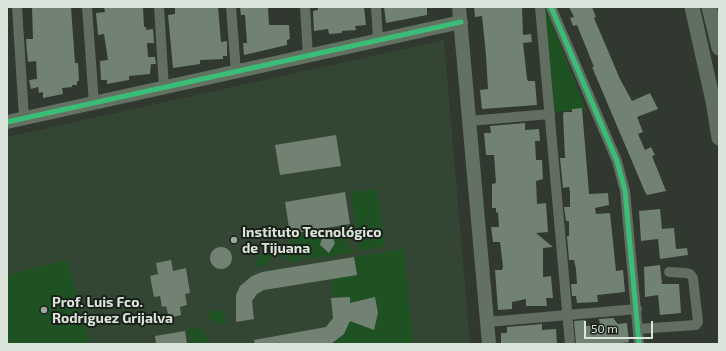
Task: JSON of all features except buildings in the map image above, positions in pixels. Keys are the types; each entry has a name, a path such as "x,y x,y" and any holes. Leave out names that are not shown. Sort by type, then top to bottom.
{"main road":[{"path":"692,7 713,101 719,138"},
{"path":"709,7 719,48"}],"street":[{"path":"17,7 24,118"},
{"path":"87,7 94,104"},
{"path":"158,7 164,88"},
{"path":"231,7 236,72"},
{"path":"305,7 308,56"},
{"path":"376,7 378,40"},
{"path":"459,7 489,344"},
{"path":"540,7 570,344"},
{"path":"551,7 617,161 623,181 627,205 639,344"},
{"path":"7,122 461,22"},
{"path":"469,121 550,114"},
{"path":"638,329 696,325 698,322 693,278 690,274 669,272"},
{"path":"487,322 636,309"}],"shaded area":[{"name":"Instituto Tecnológico de Tijuana","path":"444,40 470,344 7,344 7,137"}],"green space":[{"path":"542,7 546,7 586,110 553,112"},
{"path":"377,189 385,246 359,251 351,192"},
{"path":"352,228 351,233 344,242 355,252 308,259 302,251 290,244 291,236"},
{"path":"279,245 293,249 303,260 290,262 285,257 277,256 270,259 267,265 254,267 258,256 263,251"},
{"path":"404,249 413,344 331,344 344,334 349,321 374,330 378,313 375,297 350,303 349,297 334,298 331,279 359,274 354,257"},
{"name":"Prof. Luis Fco. Rodriguez Grijalva","path":"67,260 90,344 7,344 7,275"},
{"path":"218,310 224,314 228,323 217,324 209,318 210,311"},
{"path":"188,327 202,329 210,343 191,344"}],"cycle path":[{"path":"551,7 617,161 625,191 639,344"},
{"path":"7,122 461,22"}],"place":[{"name":"Instituto Tecnológico de Tijuana","path":"234,240"},
{"name":"Prof. Luis Fco. Rodriguez Grijalva","path":"44,310"}]}
